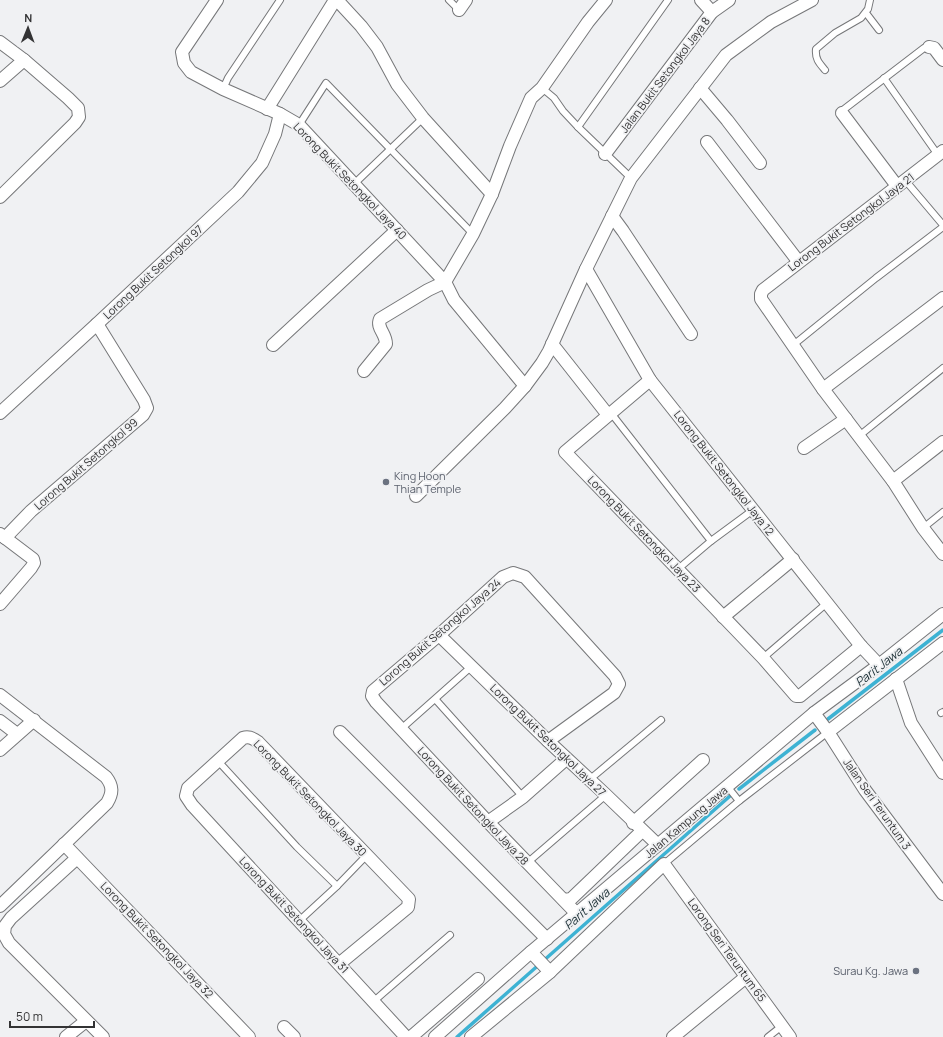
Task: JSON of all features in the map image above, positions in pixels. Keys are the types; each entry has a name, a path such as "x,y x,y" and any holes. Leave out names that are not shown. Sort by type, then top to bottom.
{"street":[{"name":"Lorong Bukit Setongkol Jaya 40","path":"217,0 182,52 184,63 190,72 299,124 445,282 454,300 525,386"},
{"path":"267,108 336,0 361,26 377,47 397,84 423,118 492,194"},
{"path":"364,371 386,344 385,334 379,327 378,321 428,290 445,282 473,234 492,194 510,146 531,98 542,88 588,22 606,0"},
{"path":"701,0 712,12"},
{"name":"Jalan Bukit Setongkol Jaya 8","path":"605,154 712,12 729,0"},
{"path":"416,496 505,408 525,386 542,363 631,178 726,55 771,22 812,0"},
{"path":"0,42 24,60 73,103 78,108 79,117 76,123 0,196"},
{"path":"929,47 934,48 943,60"},
{"path":"0,81 24,60"},
{"path":"700,88 727,120 760,164"},
{"path":"842,113 901,183"},
{"name":"Lorong Bukit Setongkol 97","path":"0,413 238,192 262,163 275,134 280,114"},
{"path":"707,142 798,261"},
{"name":"Lorong Bukit Setongkol Jaya 21","path":"792,346 761,299 763,290 798,261 940,153"},
{"path":"612,216 691,334"},
{"path":"273,344 397,230"},
{"name":"Lorong Bukit Setongkol Jaya 12","path":"586,269 650,380 861,646 879,665"},
{"path":"823,389 941,304"},
{"name":"Lorong Bukit Setongkol 99","path":"2,536 144,415 147,408 144,400 97,324"},
{"path":"552,344 609,414"},
{"path":"792,346 893,481 923,528 943,554"},
{"name":"Lorong Bukit Setongkol Jaya 23","path":"650,380 565,452 763,658 796,696 800,696 861,646"},
{"path":"804,448 846,419"},
{"path":"893,481 943,442"},
{"path":"1,601 32,568 34,563 33,558 2,536"},
{"path":"723,617 793,560"},
{"name":"Lorong Bukit Setongkol Jaya 24","path":"372,696 373,690 439,635 503,578 513,573 525,577 615,676 619,684 614,693 548,741"},
{"name":"Jalan Kampung Jawa","path":"435,1037 535,956 547,939 814,713 879,665 943,614"},
{"name":"Lorong Bukit Setongkol Jaya 27","path":"439,635 566,759 658,845"},
{"path":"828,732 943,643"},
{"path":"896,679 911,723 943,773"},
{"path":"0,695 106,777 110,782 112,789 107,803 0,906"},
{"name":"Lorong Bukit Setongkol Jaya 28","path":"372,696 488,822 577,914"},
{"name":"Jalan Seri Teruntum 3","path":"814,713 865,790 943,894"},
{"path":"0,750 34,720"},
{"path":"0,721 17,734"},
{"path":"340,732 547,939"},
{"name":"Lorong Bukit Setongkol Jaya 30","path":"186,792 188,788 243,738 247,737 256,740 409,899 408,907 339,964"},
{"path":"488,822 523,797 566,759"},
{"path":"564,900 571,899 703,760"},
{"name":"Lorong Bukit Setongkol Jaya 31","path":"186,792 186,796 192,805 406,1037"},
{"name":"Lorong Bukit Setongkol Jaya 32","path":"64,844 249,1037"},
{"path":"77,858 11,918 5,926 4,934 9,943 86,1022 103,1037"},
{"name":"Jalan Kampung Jawa","path":"471,1037 550,972 664,864"},
{"name":"Lorong Seri Teruntum 65","path":"664,864 790,1037"},
{"path":"535,956 550,972"},
{"path":"673,1037 746,977"},
{"path":"410,1037 478,979"},
{"path":"66,1037 86,1022"},
{"path":"284,1027 294,1037"}],"lane":[{"path":"223,89 228,78 280,0"},
{"path":"449,0 462,5"},
{"path":"578,127 668,0"},
{"path":"825,70 818,63 816,50 835,33 861,18 868,9 870,0"},
{"path":"866,13 879,30"},
{"path":"842,113 843,110 884,78 924,48 929,47"},
{"path":"884,78 940,153"},
{"path":"299,124 326,83 473,234"},
{"path":"542,88 554,98 563,111 578,127 631,178"},
{"path":"354,184 423,118"},
{"path":"792,346 943,226 901,183"},
{"path":"859,436 943,368"},
{"path":"609,414 711,541"},
{"path":"678,569 711,541 753,510"},
{"path":"923,528 943,512"},
{"path":"763,658 827,603"},
{"path":"401,729 436,700 472,666"},
{"path":"436,700 523,797"},
{"path":"589,780 661,720"},
{"path":"664,864 739,801 828,732"},
{"path":"218,762 297,847 337,886"},
{"path":"727,786 739,801"},
{"path":"527,863 606,795"},
{"path":"299,921 337,886 366,856"},
{"path":"374,1001 450,935"},
{"path":"768,1037 782,1026"}],"waterway":[{"name":"Parit Jawa","path":"828,719 943,630"},
{"name":"Parit Jawa","path":"739,789 815,730"},
{"name":"Parit Jawa","path":"457,1037 730,796"}],"place":[{"name":"King Hoon Thian Temple","path":"386,482"},
{"name":"Surau Kg. Jawa","path":"916,971"}]}
